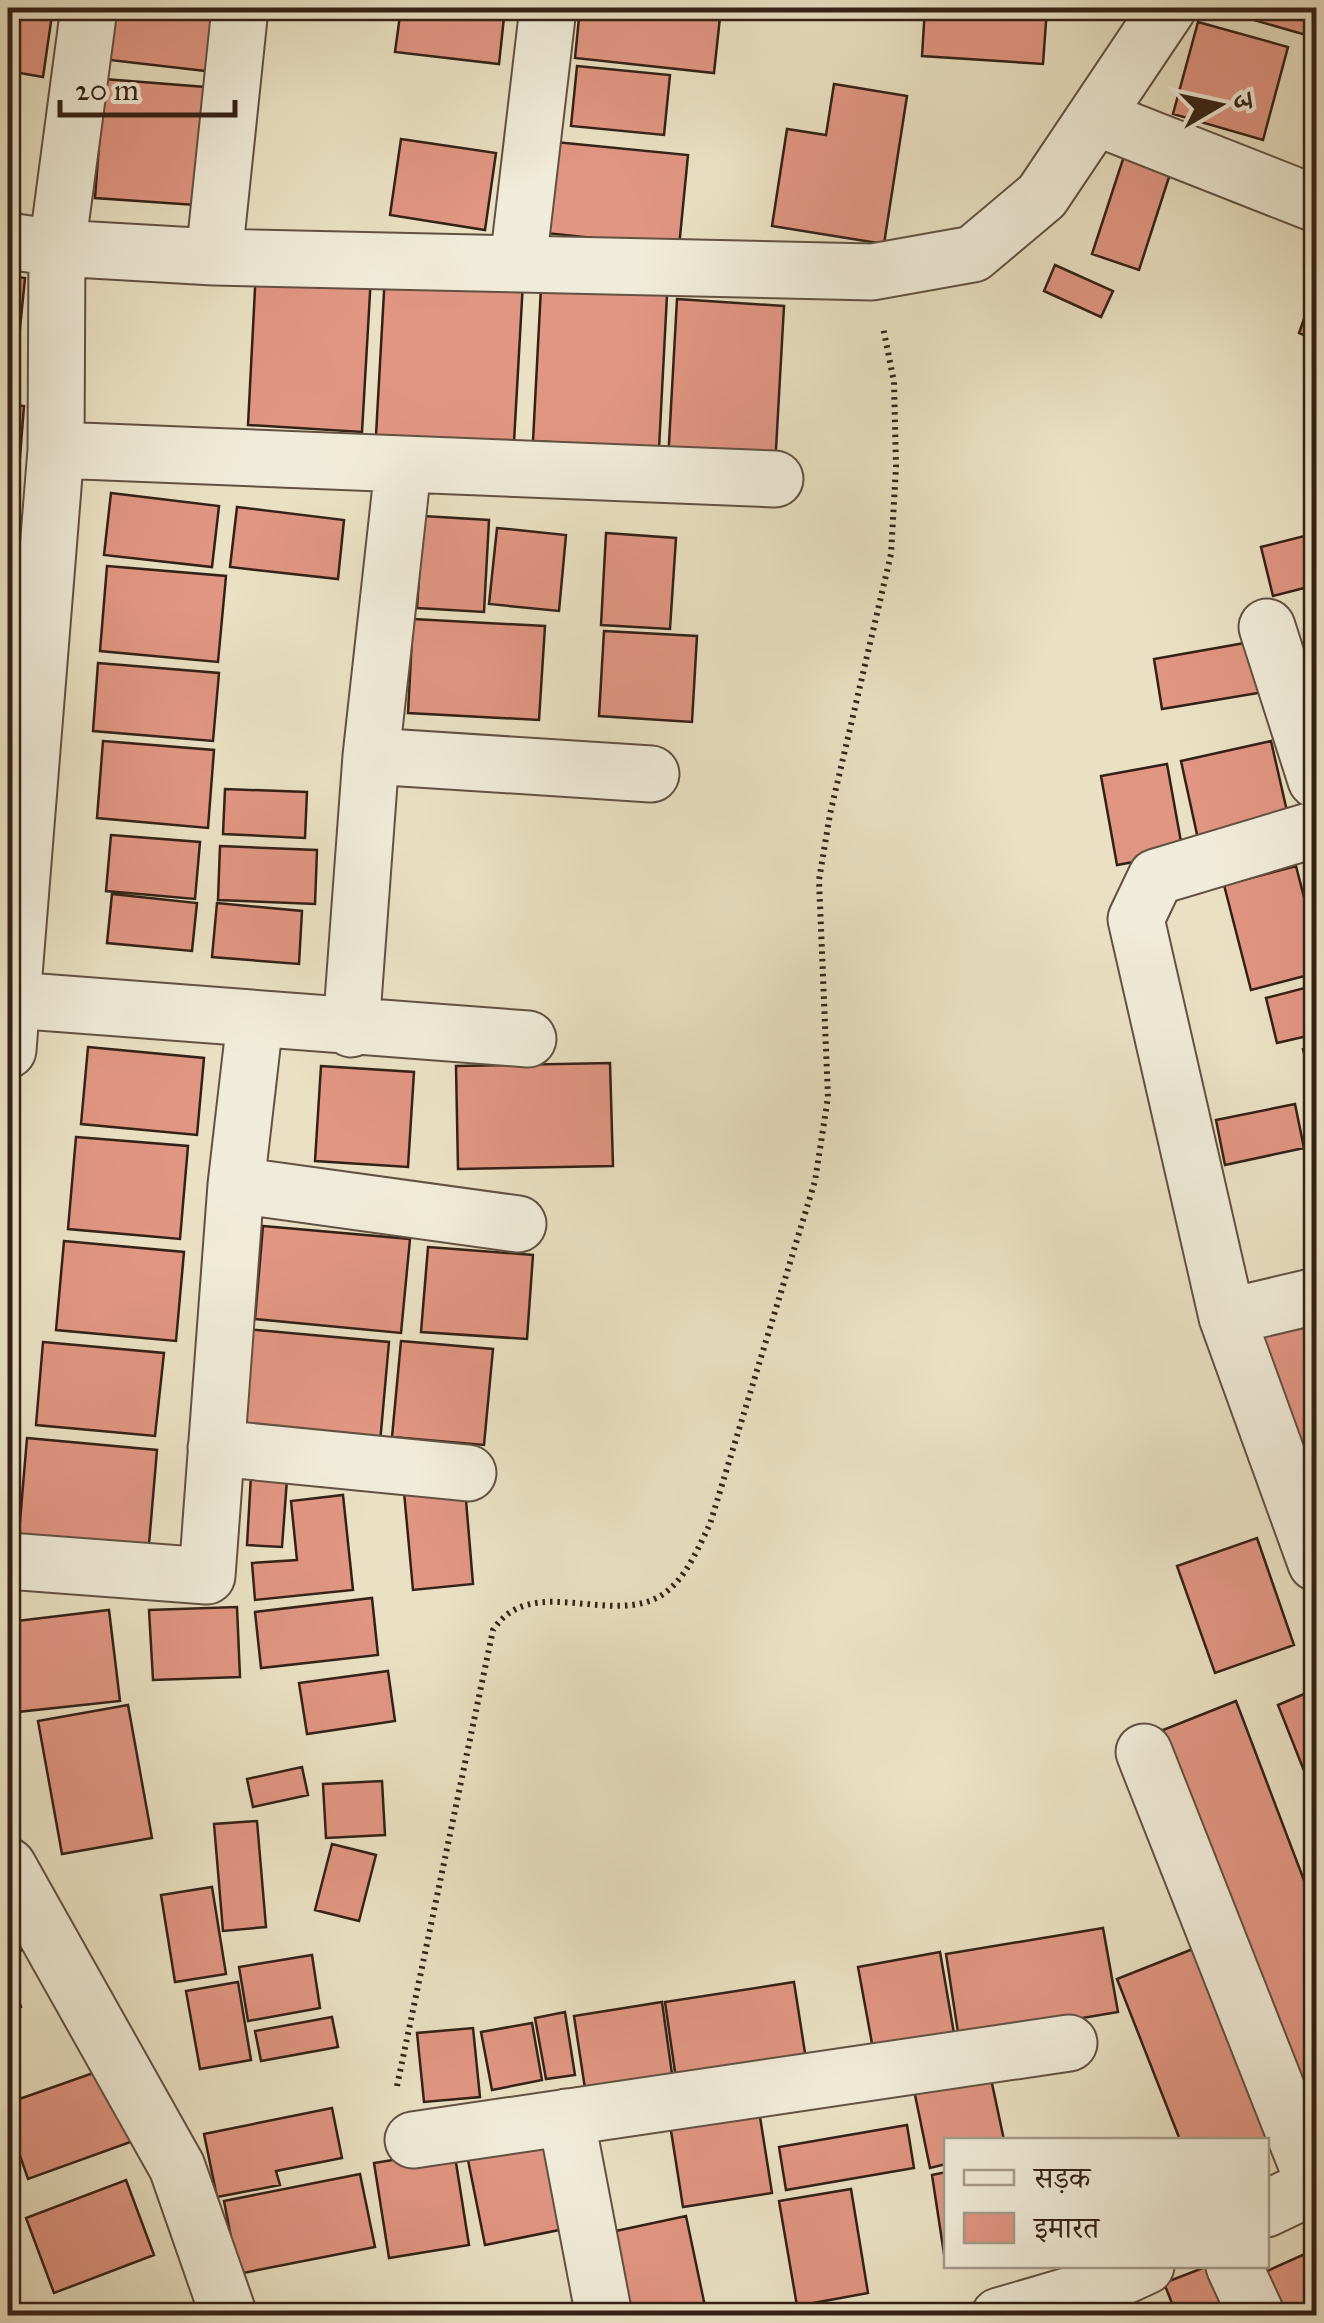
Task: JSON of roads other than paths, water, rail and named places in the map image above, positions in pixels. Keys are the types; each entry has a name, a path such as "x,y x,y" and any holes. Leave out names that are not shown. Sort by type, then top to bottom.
{"street":[{"path":"89,8 32,244 56,450 10,1025 255,1020 528,1039"},
{"path":"214,257 240,8"},
{"path":"518,263 548,8"},
{"path":"32,244 214,257 872,272 973,254 1042,196 1168,8"},
{"path":"1095,117 1316,204"},
{"path":"56,450 403,468 775,479"},
{"path":"351,1029 372,756 403,468"},
{"path":"1267,627 1316,780"},
{"path":"372,756 651,774"},
{"path":"1315,1554 1227,1317 1136,919 1156,877 1316,829"},
{"path":"8,1561 207,1576 236,1184 255,1020"},
{"path":"236,1184 518,1224"},
{"path":"1227,1317 1316,1296"},
{"path":"216,1448 468,1473"},
{"path":"1144,1752 1316,2185 1269,2208"},
{"path":"8,1866 177,2167 229,2316"},
{"path":"412,2140 1070,2042"},
{"path":"566,2117 604,2316"},
{"path":"998,2316 1105,2285 1142,2268"},
{"path":"1235,2268 1258,2316"}]}
